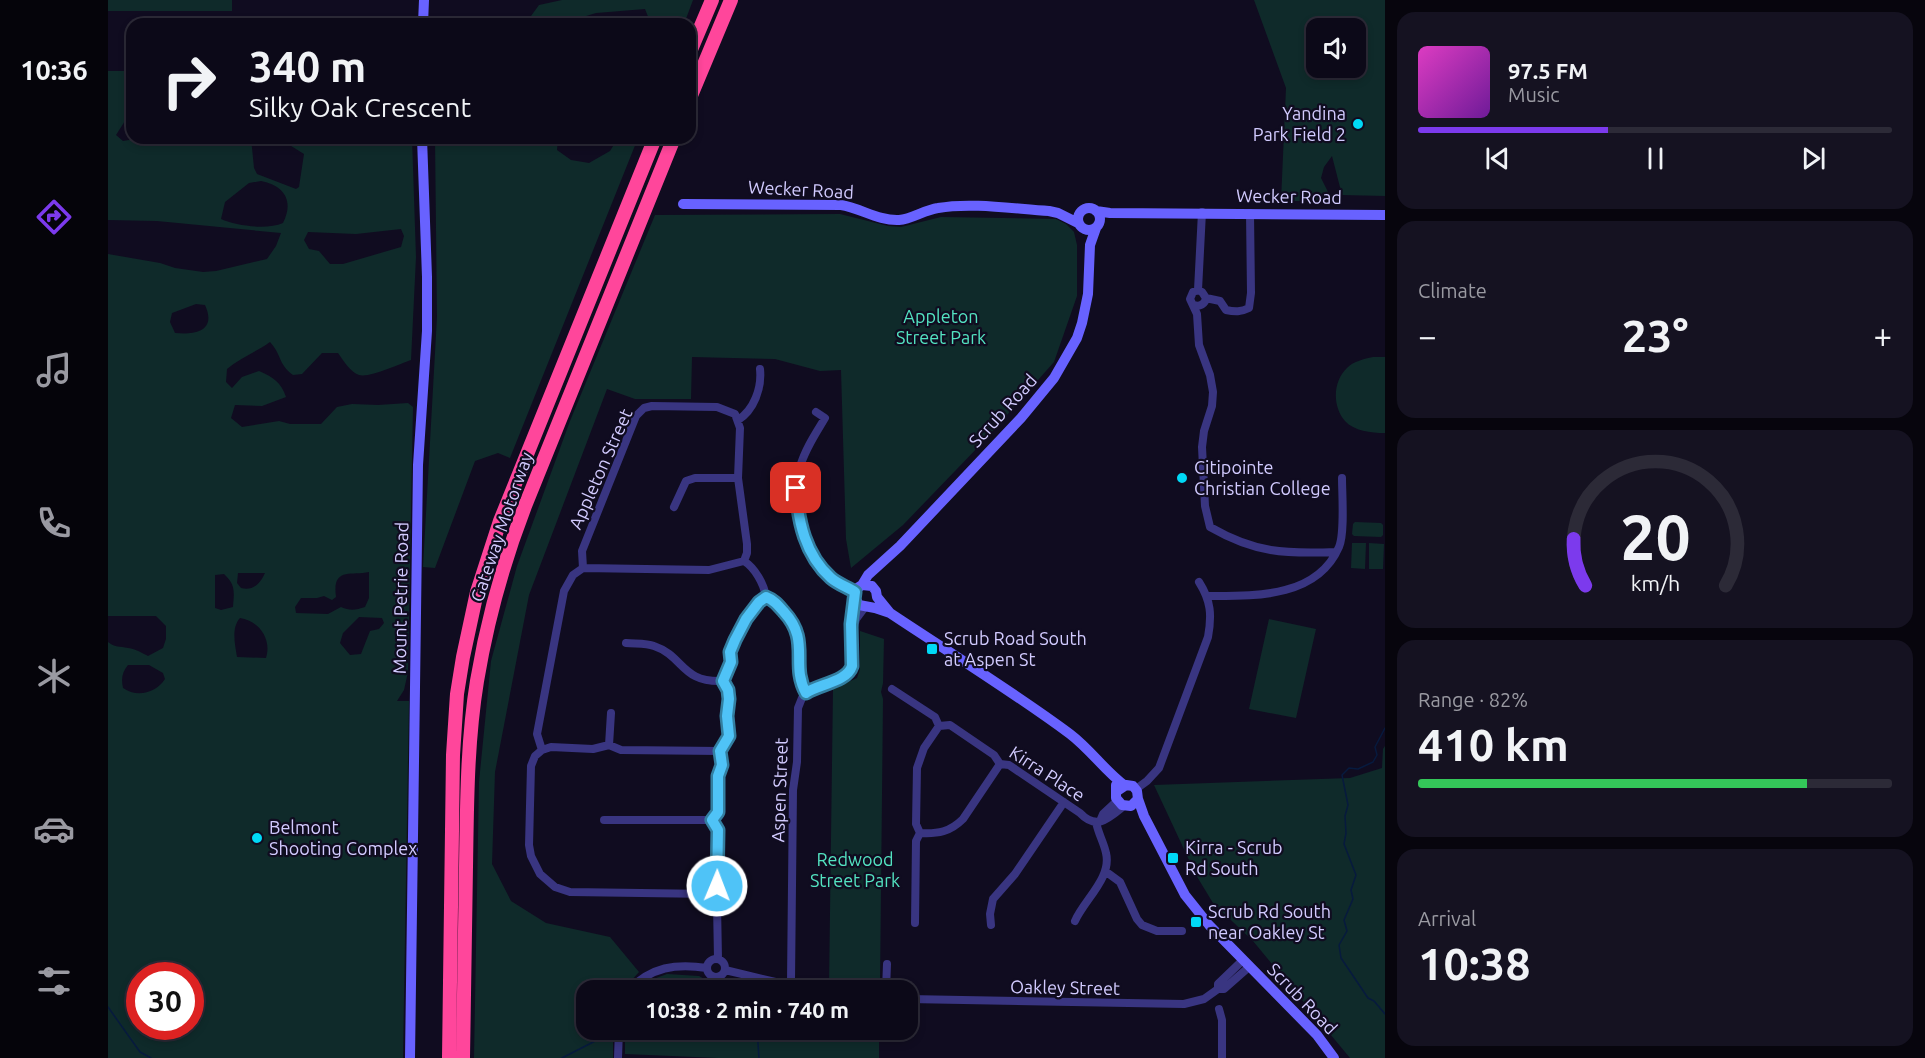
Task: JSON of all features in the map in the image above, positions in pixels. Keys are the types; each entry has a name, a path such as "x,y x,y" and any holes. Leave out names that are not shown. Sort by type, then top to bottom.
{"highway":[{"path":"696,84 731,0"},
{"path":"696,37 709,3"},
{"name":"Gateway Motorway","path":"448,1058 453,755 457,694 470,624 482,574 500,521 653,144"},
{"name":"Gateway Motorway","path":"463,1058 466,842 470,747 477,682 490,614 504,563 525,506 672,144"}],"street":[{"path":"423,18 424,0"},
{"name":"Mount Petrie Road","path":"410,1058 418,465 427,309 422,144"},
{"name":"Wecker Road","path":"683,204 841,205 899,220 924,210 956,206 1058,213 1089,208 1096,211 1120,213 1385,215"},
{"path":"1080,225 1078,216 1082,210"},
{"path":"1096,211 1100,218 1097,226"},
{"path":"1198,290 1202,212"},
{"name":"Wecker Road","path":"1058,213 1089,230 1120,213"},
{"path":"1198,290 1206,298 1220,301 1226,309 1243,311 1249,308 1250,213"},
{"name":"Scrub Road","path":"1080,225 1090,245"},
{"name":"Scrub Road","path":"1097,226 1090,245 1086,308 1077,338 1054,378 1005,435 900,546 867,575 857,592 859,605 871,600 1069,734 1093,753 1144,816 1185,895 1209,925 1317,1035 1334,1058"},
{"path":"1198,290 1190,297 1194,305 1199,345 1213,392 1202,447 1205,506 1210,527 1240,543 1271,550 1301,553 1336,552"},
{"path":"1194,305 1202,305 1206,298"},
{"path":"744,561 747,544 738,478 740,428 738,420 748,414 751,408 761,379 760,369"},
{"name":"Appleton Street","path":"584,568 582,551 640,411 652,406 717,407 735,414 738,420"},
{"path":"816,412 827,419 807,448 801,466 796,488 800,527 818,563 831,578 857,592"},
{"path":"674,507 686,482 695,478 738,478"},
{"path":"1208,596 1257,596 1287,590 1303,584 1328,567 1340,546 1342,478"},
{"path":"542,750 537,734 564,591 573,575 584,568 709,570 744,561 751,565 765,588 766,597"},
{"path":"853,632 856,620 871,600 878,567"},
{"path":"1075,921 1105,871 1106,853 1098,832 1098,822 1109,819 1127,797 1153,776 1163,758 1208,637 1210,624 1208,596 1198,582"},
{"path":"766,597 773,600 796,628 801,646 799,677 806,693 844,676 851,670 852,617 857,592 869,585 871,600"},
{"path":"723,681 731,662 730,652 735,640 746,619 759,602 766,597"},
{"path":"626,644 653,645 689,674 701,680 723,681"},
{"path":"712,820 718,812 718,776 722,765 720,751 729,736 727,716 729,699 728,690 723,681"},
{"path":"892,689 935,717 939,726 924,748 917,768 916,824 920,832"},
{"name":"Aspen Street","path":"791,980 794,790 798,708 801,698 806,693"},
{"path":"609,745 611,713"},
{"name":"Kirra Place","path":"939,726 950,725 994,755 1000,764 1009,765 1087,820 1098,822"},
{"path":"712,894 570,892 548,883 535,867 529,844 531,766 535,756 551,747 593,749 609,745 621,750 720,751"},
{"path":"920,832 938,833 948,831 955,826 1000,764"},
{"path":"991,925 990,914 993,899 1015,874 1064,802"},
{"path":"604,820 712,820"},
{"path":"712,820 718,830 717,886 712,894"},
{"path":"915,923 916,841 920,832"},
{"path":"1105,871 1120,882 1142,925 1157,931 1182,931"},
{"path":"712,894 717,904 718,959"},
{"path":"718,959 724,963 725,970 721,976 715,977 709,974 707,968 710,961 718,959"},
{"path":"886,980 887,964"},
{"name":"Oakley Street","path":"918,999 1169,1005 1194,1003 1218,989 1224,989 1246,964"},
{"path":"641,980 649,973 661,969 686,966 707,968"},
{"path":"725,970 767,980"},
{"path":"1220,1009 1222,1058"},
{"path":"618,1058 619,1040"}],"green space":[{"path":"108,0 232,0 232,11 108,11"},
{"path":"562,0 693,0 686,18 649,18 645,9 596,13 580,18 532,18 539,5"},
{"path":"1254,0 1385,0 1385,196 1342,195 1332,156 1324,167 1321,178 1329,194 1324,201 1281,201 1286,88"},
{"path":"108,71 126,71 126,119 116,135 123,141 126,140 126,144 252,144 254,168 257,174 296,189 299,187 304,154 288,144 412,144 416,257 411,360 377,373 359,375 350,369 338,353 322,353 302,374 293,375 285,367 270,342 227,369 226,382 232,388 242,377 259,371 276,381 282,387 286,397 262,406 235,405 231,418 242,427 279,421 290,424 321,424 337,407 352,404 408,403 413,407 408,672 404,690 397,701 409,701 403,1058 108,1058 108,642 115,646 134,649 148,656 163,648 166,626 156,616 108,616 108,254 160,263 175,268 203,272 216,271 267,259 281,233 157,221 108,220","holes":["261,181 276,187 285,196 288,208 283,223 252,226 221,219 225,202 249,183","401,229 404,236 401,247 343,264 330,264 319,251 309,249 304,240 308,232 356,234","196,304 205,305 208,314 206,326 196,332 175,333 170,322 172,313","369,572 369,598 365,607 353,610 341,607 328,614 296,613 295,607 301,598 324,596 332,600 336,597 335,587 340,577","238,573 265,573 256,586 241,588 237,583","224,574 232,585 233,607 221,610 215,608 215,575","359,617 382,618 384,623 379,629 370,631 361,654 350,655 340,643 343,633","240,618 253,623 262,632 267,644 266,658 237,657 234,636 235,626","128,665 149,665 163,673 165,679 157,688 140,693 123,688 123,673"]},
{"path":"435,144 558,144 557,150 571,160 589,163 610,151 614,144 636,144 510,458 498,453 475,461 435,568 423,567 437,317"},
{"name":"Appleton Street Park","path":"840,214 901,227 941,217 1056,219 1066,224 1074,232 1077,245 1077,296 1054,362 982,443 903,525 851,568 846,539 841,370 820,371 775,359 692,357 691,399 635,399 607,389 529,595 495,772 492,864 511,901 546,923 610,937 639,972 632,980 576,980 576,1040 613,1040 613,1058 474,1058 479,782 491,661 517,566 570,421 655,215"},
{"path":"1373,357 1385,357 1385,433 1363,431 1353,427 1341,415 1336,401 1337,387 1342,373 1353,364"},
{"path":"1355,522 1381,523 1383,535 1381,537 1354,536 1352,534"},
{"path":"1352,543 1366,543 1365,569 1351,568"},
{"path":"1369,543 1384,544 1383,569 1369,569"},
{"path":"1269,619 1316,629 1296,718 1249,709"},
{"name":"Redwood Street Park","path":"860,631 884,639 881,692 883,699 880,980 829,980 833,689 857,678 860,669"},
{"path":"1385,746 1385,1058 1350,1058 1253,941 1213,903 1196,875 1154,785 1350,778 1382,768"},
{"path":"667,974 699,976 706,980 651,980"},
{"path":"625,1040 879,1040 879,1058 718,1058 625,1054"}],"waterway":[{"path":"1385,728 1375,747 1377,755 1373,762 1358,769 1349,768 1342,775 1348,805 1345,816 1344,844 1356,875 1351,890 1353,899 1344,920 1347,931 1339,945 1341,958 1368,998 1374,1001 1385,1014"},
{"path":"108,1007 140,1052 151,1058"},
{"path":"562,1058 597,1040"},
{"path":"758,1040 759,1058"}],"place":[{"name":"Yandina Park Field 2","path":"1358,124"},
{"name":"Citipointe Christian College","path":"1182,478"},
{"name":"Scrub Road South at Aspen St","path":"932,649"},
{"name":"Belmont Shooting Complex","path":"257,838"},
{"name":"Kirra - Scrub Rd South","path":"1173,858"},
{"name":"Scrub Rd South near Oakley St","path":"1196,922"}],"route":[{"path":"717,886 718,830 712,820 718,812 718,776 722,765 720,751 729,736 727,716 729,699 728,690 723,681 731,662 730,652 746,619 759,602 766,597 773,600 792,620 801,646 799,677 806,693 844,676 852,666 853,632 851,624 855,592 831,578 818,563 800,527 796,488"}]}
